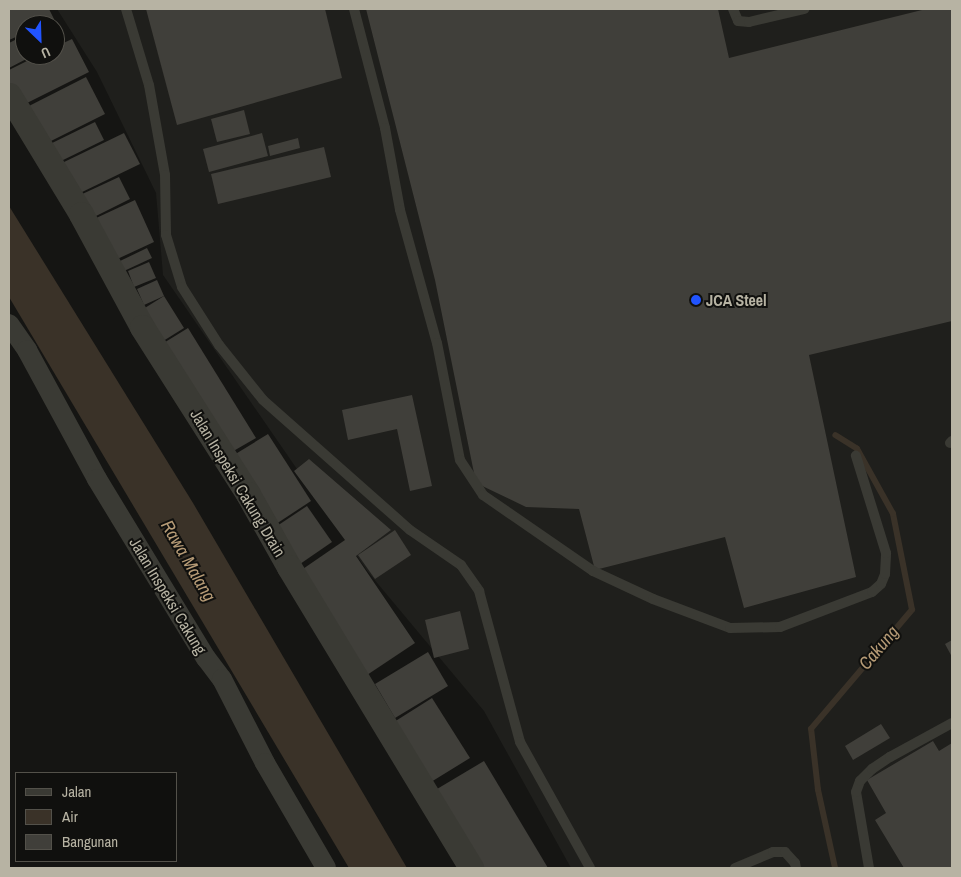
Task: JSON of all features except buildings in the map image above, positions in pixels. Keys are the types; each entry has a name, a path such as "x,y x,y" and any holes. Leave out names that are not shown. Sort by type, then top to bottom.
{"street":[{"name":"Jalan Inspeksi Cakung Drain","path":"9,95 81,214 142,327 248,494 289,567 471,868"},
{"name":"Jalan Inspeksi Cakung","path":"9,324 27,350 102,487 206,658 222,679 265,763 326,868"}],"lane":[{"path":"126,9 139,47 157,128 165,176 166,235 174,265 186,296 219,345 263,400 410,530 461,565 479,591 520,742 590,868"},
{"path":"354,9 386,128 400,210 437,343 460,460 483,495 593,571 653,599 730,628 780,627 872,592 881,584 885,574 886,554 856,456"},
{"path":"733,9 738,21 749,22 804,9"},
{"path":"869,868 856,792 860,781 884,761 952,723"},
{"path":"735,868 773,852 785,852 795,863 796,868"}],"shaded area":[{"path":"57,9 952,9 952,868 571,868 484,711 368,572 163,275 156,193 97,72 65,22 65,15 61,15"}],"water":[{"name":"Rawa Malang","path":"9,206 193,503 407,868 349,868 9,297"}],"waterway":[{"name":"Cakung","path":"835,868 818,790 811,729 912,610 893,514 857,449 836,436"}],"place":[{"name":"JCA Steel","path":"696,300"}]}
